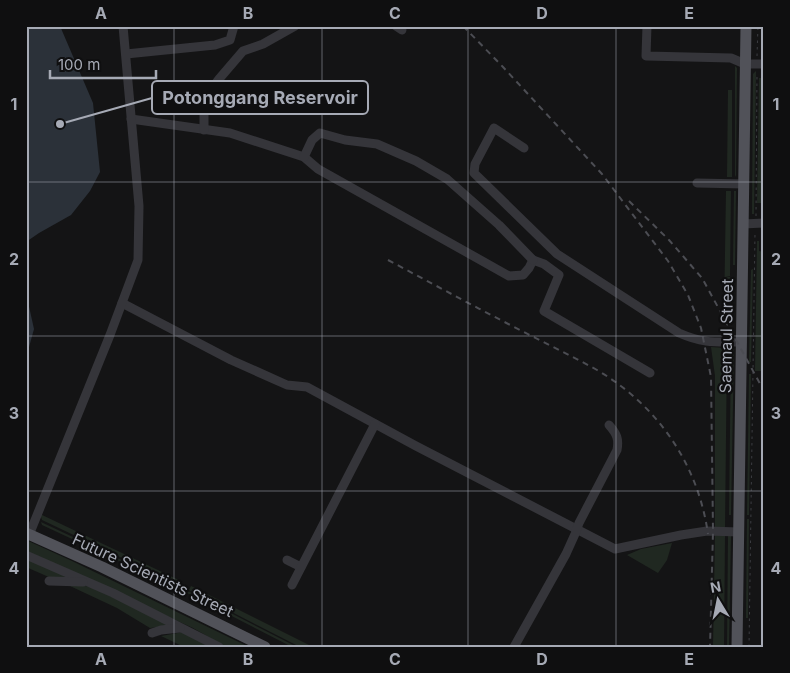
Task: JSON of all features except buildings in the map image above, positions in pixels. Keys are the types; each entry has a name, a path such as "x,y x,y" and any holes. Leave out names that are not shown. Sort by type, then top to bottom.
{"main road":[{"name":"Saemaul Street","path":"737,647 746,26"},
{"name":"Future Scientists Street","path":"27,534 102,567 265,647"}],"street":[{"path":"27,534 138,260 139,206 123,26"},
{"path":"126,54 215,45 230,40 234,26"},
{"path":"204,130 206,97 218,79 243,51 263,44 295,26"},
{"path":"647,26 646,56 731,58 745,64 761,64"},
{"path":"131,118 230,133 304,157 318,169 510,276 523,274 533,260"},
{"path":"524,148 494,128 475,164 474,173 557,254 680,333 695,340 710,343 742,342"},
{"path":"304,157 312,140 320,133 345,140 377,144 416,161 448,179 499,225 533,260 544,264 559,275 544,311 650,373"},
{"path":"697,183 744,184"},
{"path":"744,224 760,224"},
{"path":"122,303 231,360 287,385 307,387 615,549 681,535 713,531 739,532"},
{"path":"292,585 338,485 375,424"},
{"path":"514,647 566,554 577,530 578,523 617,450 617,434 609,425"},
{"path":"26,555 113,593 220,647"},
{"path":"287,560 301,567"},
{"path":"49,581 88,582"},
{"path":"152,634 161,630 180,628"}],"path":[{"path":"749,647 760,224 761,64 758,26"}],"shaded area":[{"path":"26,26 60,26 93,103 100,172 90,191 71,215 26,242"},
{"path":"735,66 737,68 735,177"},
{"path":"756,71 754,214 752,214 753,74"},
{"path":"759,78 764,78 764,203 757,203"},
{"path":"728,90 732,90 732,177 727,177"},
{"path":"726,191 731,191 730,276 725,277 730,277 729,315 724,315"},
{"path":"734,191 736,191 735,265 733,265"},
{"path":"757,241 759,241 759,251 764,252 764,362 762,362 762,371 755,371"},
{"path":"753,269 751,362 749,362 751,270"},
{"path":"26,293 34,329 26,358"},
{"path":"711,347 727,348 725,528 715,528 715,376"},
{"path":"734,347 731,515 729,515 731,348"},
{"path":"749,374 751,374 749,515 747,515"},
{"path":"40,514 181,581 179,585 42,520"},
{"path":"747,519 749,519 748,618 746,618"},
{"path":"41,522 177,586 175,587 42,525"},
{"path":"715,535 725,535 724,647 713,647"},
{"path":"728,535 731,536 729,647 727,647"},
{"path":"26,540 249,647 226,647 193,628 26,552"},
{"path":"672,543 667,560 658,573 627,555 641,549"},
{"path":"26,558 76,580 51,578 26,567"},
{"path":"82,585 104,591 172,625 150,628 117,608 70,586"},
{"path":"191,586 313,647 300,647 189,590"},
{"path":"188,591 297,647 292,647 187,593"},
{"path":"183,632 215,647 184,647 161,636"}],"railway":[{"path":"463,26 602,174 668,261 688,295 701,328 711,377 713,531 710,647"},
{"path":"629,201 669,240 702,278 764,391"},
{"path":"388,260 597,370 639,401 672,439 685,461 703,508 708,534"}],"place":[{"name":"Potonggang Reservoir","path":"60,124"}]}
